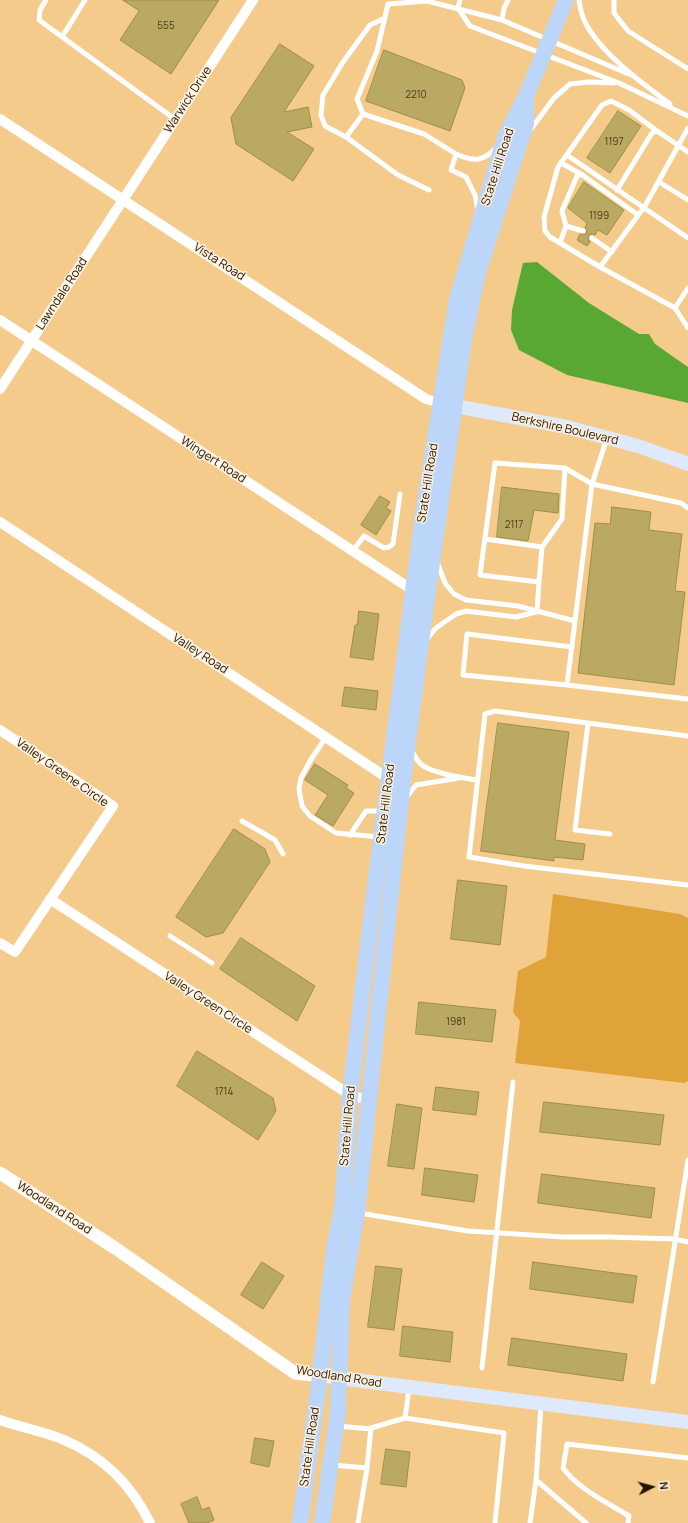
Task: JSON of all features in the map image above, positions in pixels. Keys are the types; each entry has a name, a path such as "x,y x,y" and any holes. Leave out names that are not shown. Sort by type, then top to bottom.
{"main road":[{"name":"State Hill Road","path":"322,1523 336,1425 342,1300 349,1211 350,1095 385,811 409,738 421,646 420,594 434,552 457,299 505,137 526,96 566,0"},
{"name":"State Hill Road","path":"300,1523 320,1376 334,1248 349,1211 369,1100 401,804 396,780 420,594 448,405 464,340 478,272 526,124 526,96"},
{"name":"Berkshire Boulevard","path":"448,405 537,420 608,437 688,464"},
{"name":"Woodland Road","path":"339,1378 688,1422"}],"street":[{"name":"Warwick Drive","path":"124,200 253,0"},
{"name":"Vista Road","path":"0,119 426,399 448,405"},
{"name":"Lawndale Road","path":"0,389 124,200"},
{"name":"Wingert Road","path":"0,320 352,552 420,594"},
{"name":"Valley Road","path":"0,522 326,737 396,780"},
{"name":"Valley Greene Circle","path":"0,730 113,806 50,899"},
{"path":"0,942 15,952 50,899"},
{"name":"Valley Green Circle","path":"50,899 350,1095 369,1100"},
{"name":"Woodland Road","path":"0,1173 115,1248 295,1373 339,1378"},
{"path":"0,1420 64,1440 85,1450 111,1468 131,1491 144,1510 150,1523"}],"lane":[{"path":"46,0 40,10 39,20 176,120"},
{"path":"62,37 85,0"},
{"path":"460,0 458,8 470,26 546,47 631,75"},
{"path":"502,20 504,8 508,0"},
{"path":"579,0 585,23 596,39 631,75 679,111"},
{"path":"614,0 614,13 628,30 688,69"},
{"path":"363,114 357,99 377,51 388,4 427,1 502,20 546,47 688,116"},
{"path":"385,18 370,25 343,62 323,95 321,115 325,126 346,137 398,174 429,190"},
{"path":"517,150 543,111 554,98 570,84 589,82 619,83"},
{"path":"688,152 629,110 611,102 602,105 558,168 544,217 545,231 550,238 675,308 688,328"},
{"path":"346,137 363,114"},
{"path":"363,114 424,134 456,154 477,160 489,156 505,137"},
{"path":"600,267 644,208 688,128"},
{"path":"617,190 652,133 657,131"},
{"path":"456,154 451,170 466,177 475,195 480,221"},
{"path":"567,155 688,238"},
{"path":"561,163 581,174 638,215"},
{"path":"560,243 566,226 562,211 577,176 581,174"},
{"path":"658,182 688,200"},
{"path":"566,226 583,231"},
{"path":"592,238 612,252"},
{"path":"675,308 688,288"},
{"path":"567,685 592,484 608,437"},
{"path":"539,582 480,575 495,463 565,468 592,484 681,503 688,508"},
{"path":"536,612 542,546 562,519 565,468"},
{"path":"352,552 364,536 384,548 389,548 393,544 400,494"},
{"path":"485,539 542,546"},
{"path":"434,552 445,584 454,594 466,600 518,606 536,612 575,621"},
{"path":"421,646 436,628 456,614 466,611 516,617 536,612"},
{"path":"572,647 467,634 463,675 688,699"},
{"path":"688,736 495,711 485,714 469,857 524,866 688,885"},
{"path":"588,723 575,830 610,834"},
{"path":"326,737 301,778 299,789 302,806 310,816 336,833 382,837"},
{"path":"409,738 413,754 424,766 460,778 477,781"},
{"path":"401,804 416,785 460,778"},
{"path":"350,835 366,811 385,811"},
{"path":"242,821 275,840 283,854"},
{"path":"170,936 212,963"},
{"path":"482,1368 513,1082"},
{"path":"653,1382 688,1160"},
{"path":"349,1211 468,1231 563,1237 608,1237 675,1240 688,1242"},
{"path":"405,1418 410,1387"},
{"path":"530,1523 536,1480 541,1403"},
{"path":"358,1523 367,1468 371,1428 405,1418 504,1433 495,1523"},
{"path":"336,1425 371,1430"},
{"path":"628,1523 629,1516 593,1494 568,1476 564,1468 567,1444 688,1458"},
{"path":"331,1464 367,1468"},
{"path":"536,1480 586,1523"}],"shaded area":[{"path":"537,262 589,303 639,334 649,334 655,344 688,367 688,403 567,375 519,350 511,330 512,310 523,263"},
{"path":"553,894 680,914 688,918 688,1081 684,1083 515,1063 520,1021 513,1012 518,971 546,957"}],"building":[{"path":"123,0 219,0 171,74 120,40 139,11"},
{"path":"280,44 314,66 284,112 308,107 312,127 287,132 314,149 293,181 236,144 231,118"},
{"path":"384,50 462,80 465,88 450,131 366,101"},
{"path":"618,111 641,126 610,173 587,158"},
{"path":"584,182 624,210 607,235 598,230 595,235 589,235 588,238 590,242 587,246 577,240 580,234 586,234 587,230 585,228 587,223 568,208"},
{"path":"502,487 559,494 558,513 534,510 528,541 497,537"},
{"path":"380,496 390,502 386,508 391,511 376,535 361,525"},
{"path":"612,507 651,512 649,530 682,534 675,591 685,592 674,685 578,673 595,523 610,524"},
{"path":"359,611 379,614 373,660 350,657 355,625 357,625"},
{"path":"345,687 378,691 376,710 342,706"},
{"path":"498,723 569,732 555,840 585,844 583,860 554,857 554,861 481,851"},
{"path":"315,764 348,785 346,788 354,793 333,826 315,815 328,795 305,780"},
{"path":"234,829 265,849 270,862 223,933 206,937 176,917"},
{"path":"458,880 507,886 500,945 451,939"},
{"path":"241,938 315,986 297,1021 220,969"},
{"path":"419,1002 496,1010 492,1042 416,1034"},
{"path":"197,1051 273,1098 276,1111 258,1140 177,1086"},
{"path":"436,1087 479,1092 476,1115 433,1110"},
{"path":"544,1102 664,1115 660,1145 540,1132"},
{"path":"397,1104 422,1108 414,1169 388,1166"},
{"path":"425,1168 478,1175 474,1202 422,1195"},
{"path":"542,1174 655,1188 651,1218 538,1203"},
{"path":"262,1262 284,1276 263,1309 241,1295"},
{"path":"533,1262 637,1276 633,1303 530,1289"},
{"path":"376,1266 402,1269 394,1330 368,1327"},
{"path":"403,1326 453,1332 450,1362 400,1356"},
{"path":"512,1338 627,1354 623,1381 508,1365"},
{"path":"255,1438 274,1441 269,1467 251,1463"},
{"path":"386,1449 410,1452 406,1487 381,1484"},
{"path":"197,1497 202,1510 209,1507 214,1520 207,1523 189,1523 181,1504"}]}
